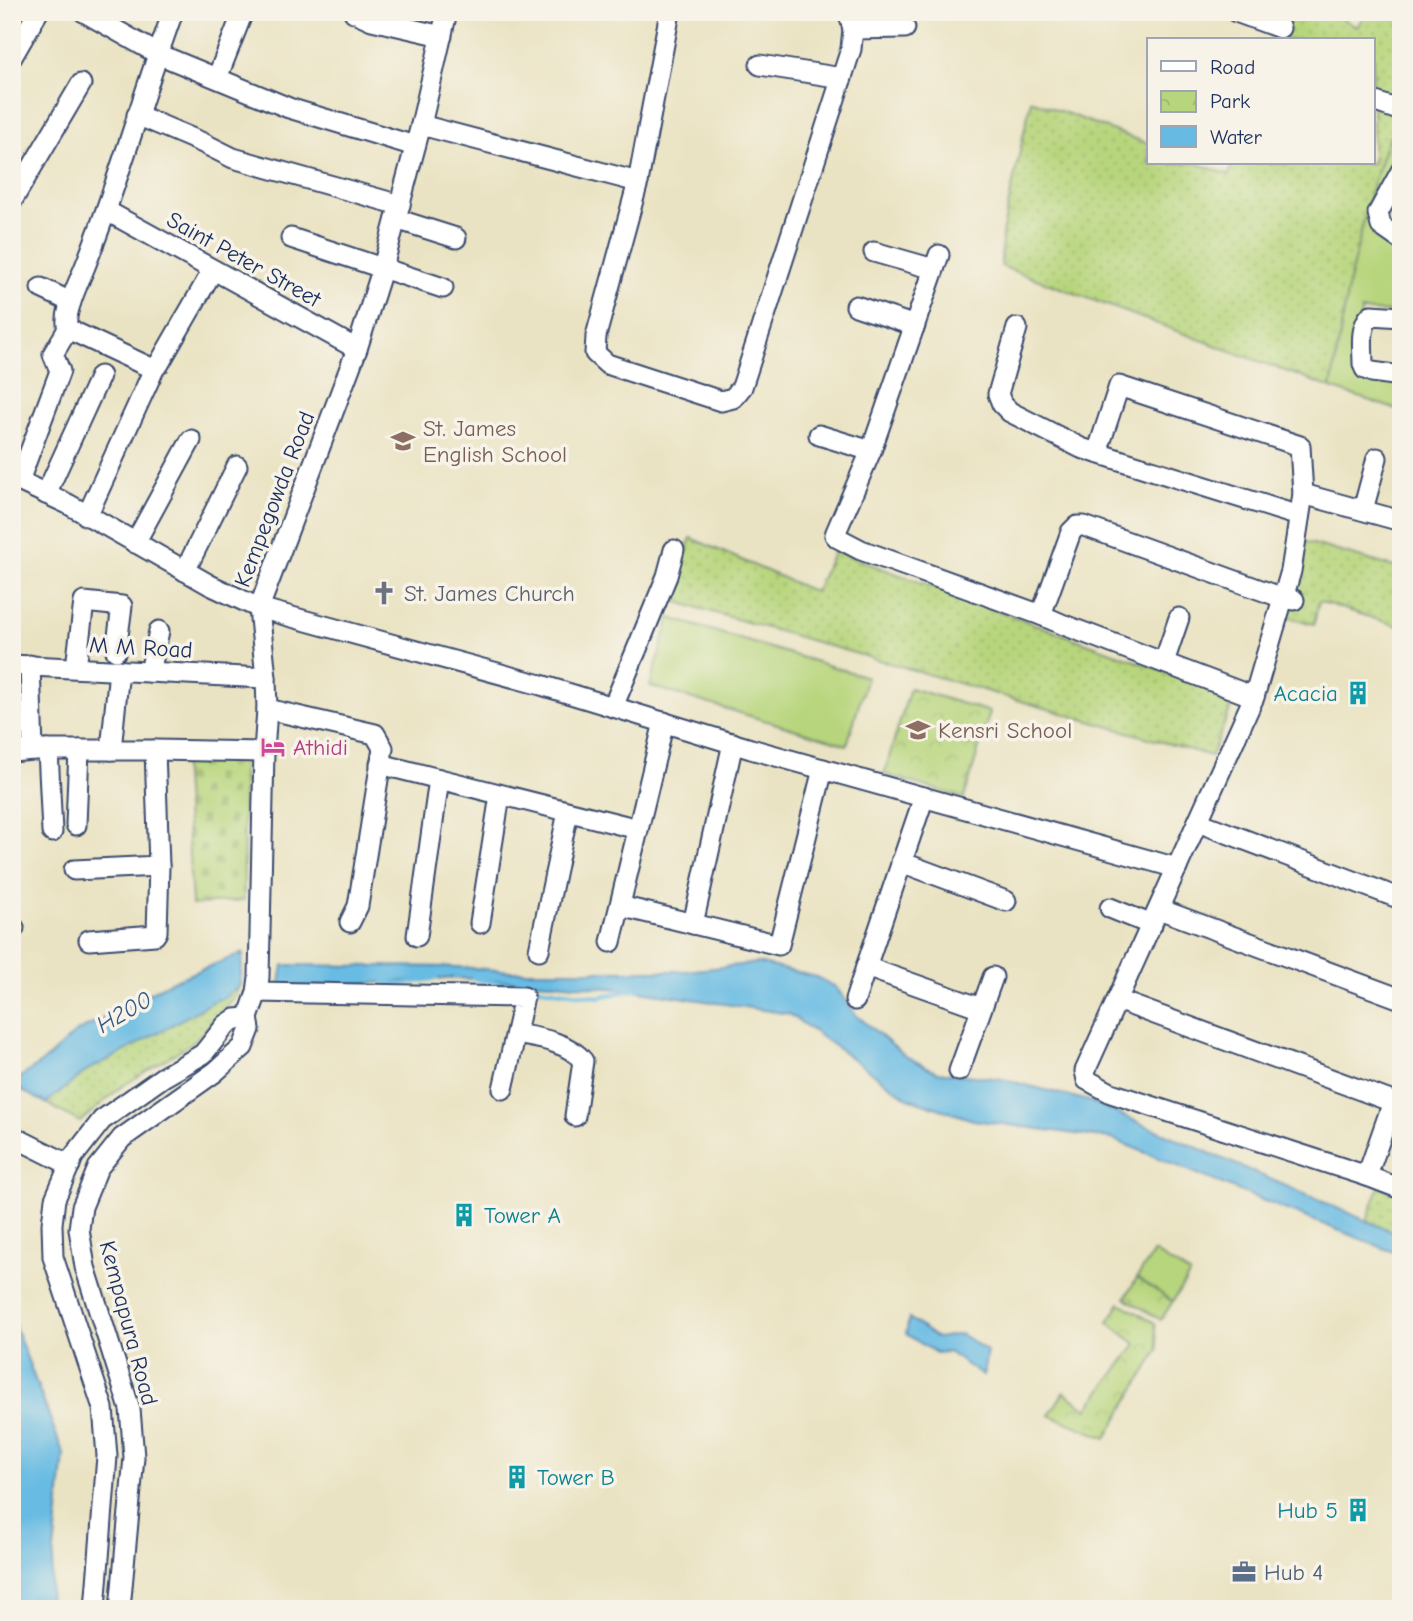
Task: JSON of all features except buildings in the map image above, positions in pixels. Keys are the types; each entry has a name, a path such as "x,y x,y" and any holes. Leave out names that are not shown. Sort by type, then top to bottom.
{"street":[{"path":"12,57 38,12"},
{"path":"84,12 158,54 289,108 415,146"},
{"path":"155,367 149,367 68,329 65,320 107,211 173,12"},
{"path":"217,78 243,12"},
{"path":"354,12 372,20 442,36"},
{"name":"Kempegowda Road","path":"248,1018 258,984 267,709 259,608 357,349 383,267 421,125 447,12"},
{"path":"670,12 638,182 596,335 595,353 607,364 722,401 733,398 742,387 851,48 850,21 905,27"},
{"path":"1236,12 1280,28"},
{"path":"760,65 842,78"},
{"path":"12,201 80,84"},
{"path":"1374,101 1401,111"},
{"path":"137,115 233,158 398,212 456,238"},
{"path":"421,125 638,182"},
{"path":"1401,170 1378,213 1381,226 1401,240"},
{"name":"Saint Peter Street","path":"107,211 357,349"},
{"path":"291,238 443,288"},
{"path":"874,252 937,262 871,451 835,535 861,550 1254,696"},
{"path":"87,516 155,367 213,270"},
{"path":"41,288 71,302"},
{"path":"856,306 915,326"},
{"path":"1401,317 1371,315 1366,319 1363,330 1363,364 1365,369 1372,372 1401,376"},
{"path":"1017,328 998,394 1002,404 1010,412 1081,448 1299,516"},
{"path":"68,329 53,354 60,371 16,480 68,504 210,585 259,608 541,685 823,769 1177,867"},
{"path":"46,494 100,376"},
{"path":"1097,453 1119,386 1300,446 1303,494 1288,599 1254,696 1086,1071 1087,1080 1111,1093 1401,1189"},
{"path":"819,435 871,451"},
{"path":"135,543 191,440"},
{"path":"1363,510 1377,458"},
{"path":"184,571 237,466"},
{"path":"1303,494 1401,521"},
{"path":"1041,615 1072,532 1077,526 1084,526 1288,599"},
{"path":"613,707 667,576 674,550"},
{"path":"76,667 84,602 122,606 111,750"},
{"path":"1164,662 1179,618"},
{"path":"150,672 159,631"},
{"name":"M M Road","path":"21,665 76,667 117,660 150,672 266,678"},
{"path":"21,665 41,750 51,832"},
{"path":"267,709 375,734 383,748 358,906 350,922"},
{"path":"611,942 664,722"},
{"path":"693,924 733,743"},
{"path":"76,825 79,750"},
{"path":"89,940 155,935 157,932 159,866 155,750"},
{"path":"12,752 264,752"},
{"path":"380,764 638,829"},
{"path":"620,906 779,945 823,769"},
{"path":"417,936 439,779"},
{"path":"480,923 500,795"},
{"path":"855,1000 924,797"},
{"path":"539,950 568,812"},
{"path":"1198,822 1401,899"},
{"path":"901,862 1006,901"},
{"path":"74,870 159,866"},
{"path":"1110,908 1156,917 1401,999"},
{"path":"866,967 981,1008"},
{"path":"958,1071 993,977"},
{"path":"258,984 524,997 503,1089"},
{"path":"1117,1000 1397,1104 1367,1176"},
{"name":"Kempapura Road","path":"94,1609 107,1456 103,1408 53,1257 52,1224 55,1199 73,1157 102,1120 163,1077 203,1054 235,1019 248,1018 250,1029 243,1047 215,1072 122,1138 98,1168 82,1207 79,1229 85,1268 130,1409 134,1457 120,1609"},
{"path":"516,1034 553,1041 583,1061 575,1116"},
{"path":"12,1136 70,1165"}],"green space":[{"path":"1265,12 1330,12 1357,27 1366,12 1401,12 1401,140 1389,137 1373,183 1349,282 1331,388 1001,266 1002,234 1031,100 1147,143 1147,164 1200,164 1229,175 1233,164 1374,164 1374,38 1274,38 1280,18"},
{"path":"1389,137 1401,140 1401,153 1397,153 1371,223 1401,248 1401,312 1361,311 1357,376 1401,381 1401,411 1331,388 1349,282 1373,183"},
{"path":"691,538 815,592 834,551 1235,697 1211,756 667,599"},
{"path":"1299,540 1401,569 1401,627 1319,601 1314,624 1283,616"},
{"path":"670,618 867,677 847,745 650,686"},
{"path":"910,688 990,712 964,798 884,774"},
{"path":"243,758 244,900 192,905 183,759"},
{"path":"240,985 235,996 193,1042 121,1087 80,1122 46,1103 89,1069 222,999"},
{"path":"1379,1187 1401,1194 1401,1235 1367,1221"},
{"path":"1154,1252 1190,1274 1173,1301 1137,1278"},
{"path":"1137,1278 1173,1301 1161,1320 1125,1298"},
{"path":"1120,1303 1155,1323 1158,1350 1106,1438 1049,1415 1064,1392 1087,1409 1136,1344 1108,1322"}],"water":[{"name":"H200","path":"243,953 240,985 222,999 89,1069 46,1103 12,1086 12,1083 45,1060 75,1033 170,982"},
{"path":"758,963 816,977 836,987 855,1014 905,1056 937,1072 1002,1079 1089,1101 1401,1235 1401,1255 1112,1139 973,1120 908,1098 789,1014 640,991 453,978 279,989 283,965 459,967 510,971 686,971"},
{"path":"909,1318 937,1338 961,1334 987,1351 983,1376 948,1352 936,1353 906,1334"},
{"path":"12,1319 64,1455 48,1609 12,1609"}],"waterway":[{"path":"384,982 402,984 437,978"},
{"path":"474,979 599,997 638,989"}],"place":[{"name":"St. James English School","path":"403,441"},
{"name":"St. James Church","path":"384,593"},
{"name":"Acacia","path":"1358,693"},
{"name":"Kensri School","path":"918,730"},
{"name":"Athidi","path":"273,747"},
{"name":"Tower A","path":"464,1215"},
{"name":"Tower B","path":"517,1477"},
{"name":"Hub 5","path":"1358,1510"},
{"name":"Hub 4","path":"1244,1572"}]}
